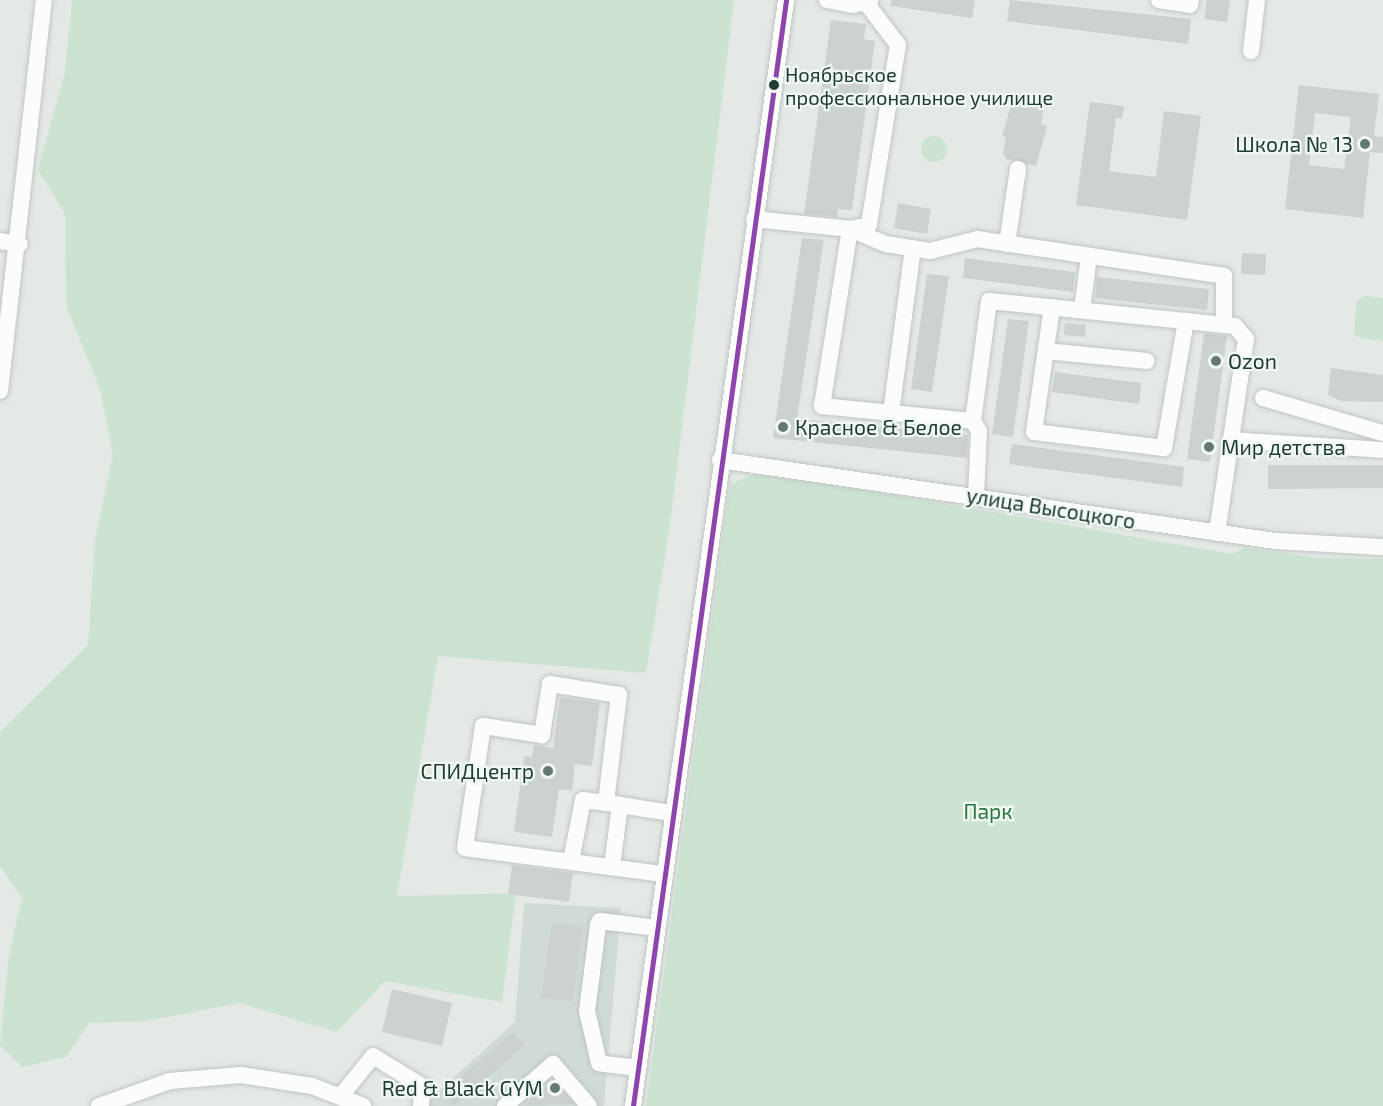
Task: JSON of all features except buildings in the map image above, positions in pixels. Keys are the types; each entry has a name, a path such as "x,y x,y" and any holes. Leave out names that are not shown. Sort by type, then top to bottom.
{"street":[{"path":"0,391 20,244 44,0"},
{"path":"633,1106 671,813 786,0"},
{"path":"826,0 868,2 898,45 869,225 850,230"},
{"path":"1160,0 1190,4 1191,0"},
{"path":"1251,51 1257,0"},
{"path":"1007,244 1018,169"},
{"path":"754,219 850,230 886,244 930,251 976,239 1224,276 1224,325"},
{"path":"850,230 822,406 973,421"},
{"path":"0,241 20,244"},
{"path":"891,413 913,248"},
{"path":"1082,310 1089,256"},
{"path":"976,496 979,431 973,421 989,301 1235,326 1246,339 1216,533"},
{"path":"1052,307 1034,432 1164,448 1186,321"},
{"path":"1046,351 1147,361"},
{"path":"1263,399 1383,433"},
{"path":"1230,440 1383,450"},
{"name":"улица Высоцкого","path":"720,460 1216,533 1315,545 1383,547"},
{"path":"612,866 619,695 550,684 542,735 483,726 465,848 663,874"},
{"path":"571,861 579,805 589,799 671,813"},
{"path":"638,1068 598,1063 587,1011 598,925 600,921 656,928"},
{"path":"341,1096 373,1056 422,1086 421,1106"},
{"path":"505,1106 553,1064 589,1106"},
{"path":"99,1106 144,1087 206,1076 277,1078 341,1096 363,1106"}],"shaded area":[{"path":"524,903 621,908 604,1106 429,1106 432,1097 515,1022"}],"green space":[{"path":"72,0 734,0 670,525 646,673 438,656 397,896 516,893 502,1002 385,981 337,1032 239,1003 147,1021 89,1023 66,1057 22,1067 0,1045 9,954 22,898 0,866 0,732 88,645 95,540 113,455 100,389 66,306 65,214 38,170 65,72"},
{"path":"934,136 943,140 947,149 943,158 934,162 925,158 921,149 925,140"},
{"path":"1364,296 1383,298 1383,341 1359,338 1354,333 1357,301"},
{"name":"Парк","path":"753,475 790,477 1232,554 1245,548 1317,558 1383,559 1383,1106 646,1106 729,492 732,483"}],"transit line":[{"path":"633,1106 786,0"}],"place":[{"name":"Ноябрьское профессиональное училище","path":"774,85"},
{"name":"Школа № 13","path":"1365,144"},
{"name":"Ozon","path":"1216,361"},
{"name":"Красное & Белое","path":"783,427"},
{"name":"Мир детства","path":"1209,447"},
{"name":"СПИДцентр","path":"548,771"},
{"name":"Red & Black GYM","path":"555,1088"}]}
